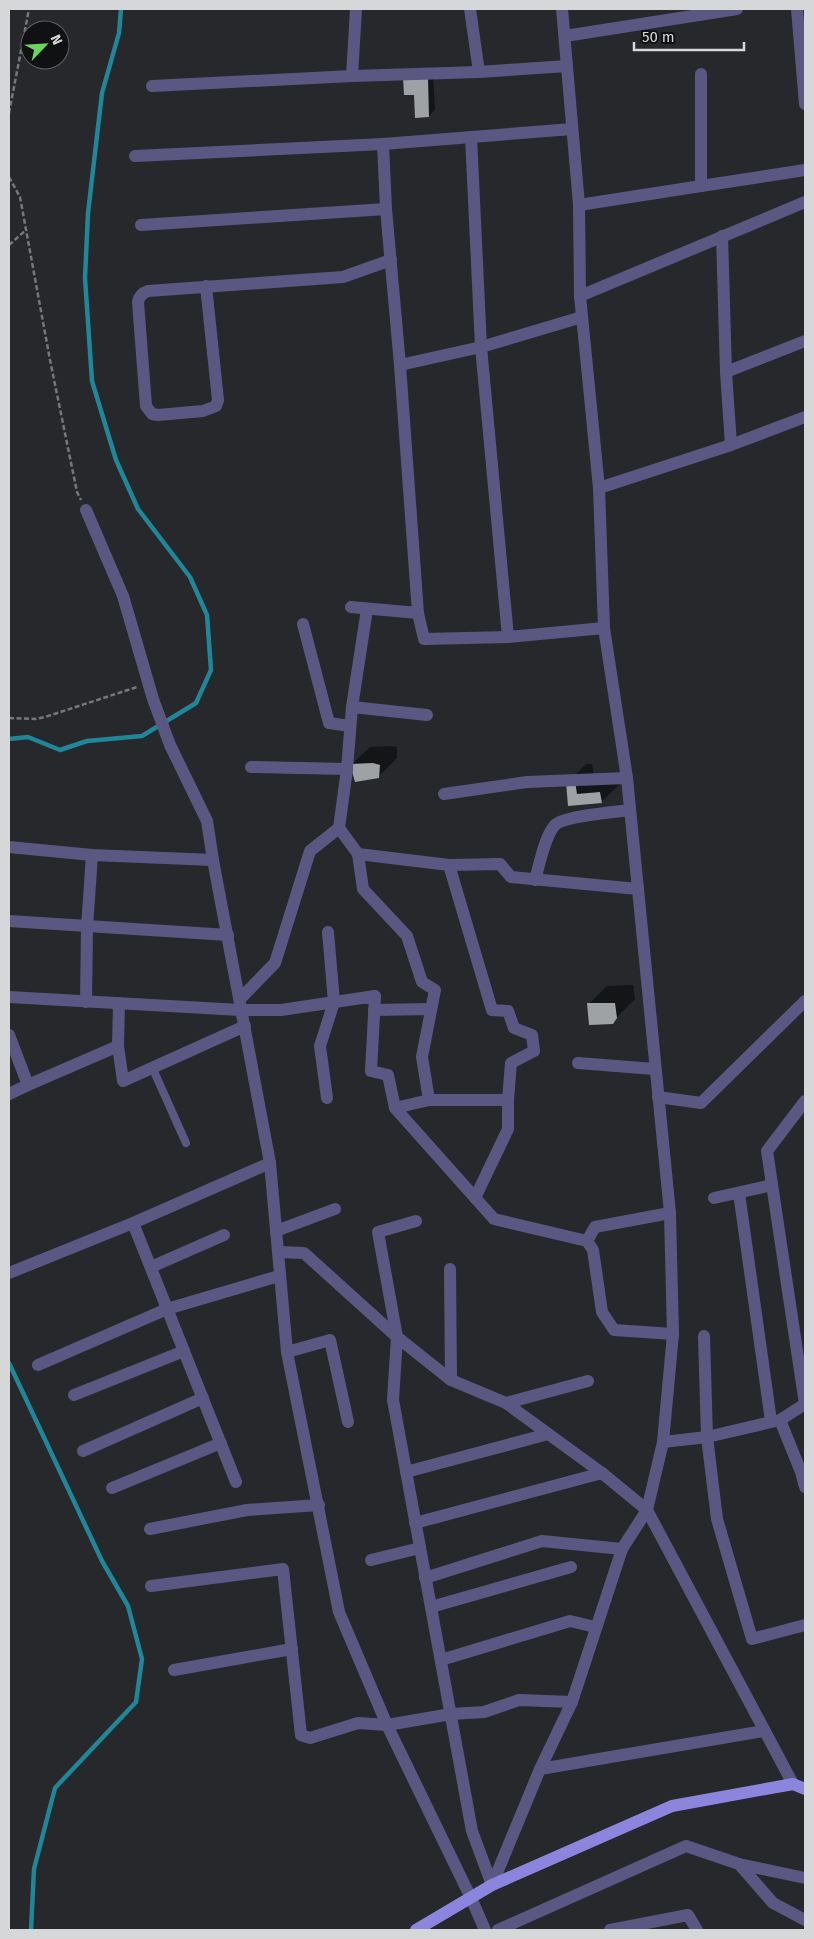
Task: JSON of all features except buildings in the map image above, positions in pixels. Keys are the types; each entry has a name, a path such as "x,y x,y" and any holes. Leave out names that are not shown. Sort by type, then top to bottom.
{"main road":[{"path":"416,1930 492,1885 672,1806 793,1784 805,1789"}],"street":[{"path":"352,76 356,9"},
{"path":"470,9 479,72"},
{"path":"492,1885 540,1769 572,1702 622,1549 647,1510 663,1442 673,1334 670,1213 654,1069 627,778 604,628 599,488 580,296 579,205 562,9"},
{"path":"565,36 737,9"},
{"path":"797,9 805,104"},
{"path":"152,86 479,72 567,66"},
{"path":"701,74 701,186"},
{"path":"135,156 383,144 572,129"},
{"path":"471,137 481,347 508,637"},
{"path":"383,144 386,209 392,260 418,613 424,639 508,637 604,628"},
{"path":"579,205 805,170"},
{"path":"580,296 805,202"},
{"path":"140,225 386,209"},
{"path":"722,236 726,372 731,445"},
{"path":"206,286 218,400 216,406 211,410 203,411 158,416 152,414 146,406 138,302 139,297 148,291 206,286 343,277 392,260"},
{"path":"400,365 481,347 582,317"},
{"path":"726,372 805,341"},
{"path":"599,488 731,445 805,417"},
{"path":"86,510 123,596 149,684 168,739 208,821 213,860 270,1163 287,1352 340,1612 387,1725 485,1930"},
{"path":"351,607 418,613"},
{"path":"240,1005 275,963 310,851 339,828 348,769 352,707 368,608"},
{"path":"303,624 329,723 350,726"},
{"path":"352,707 427,716"},
{"path":"251,767 348,769"},
{"path":"444,794 527,782 627,778"},
{"path":"535,880 554,826 565,820 630,810"},
{"path":"339,828 358,854 363,889 408,936 422,982 435,990 422,1057 429,1100"},
{"path":"9,847 92,855 213,860"},
{"path":"358,854 449,865 500,864 510,877 638,889"},
{"path":"86,1002 87,927 92,855"},
{"path":"449,865 492,1010 508,1011 514,1028 532,1035 534,1051 511,1062 508,1129 475,1198"},
{"path":"9,921 228,935"},
{"path":"327,1098 320,1046 334,1002 328,932"},
{"path":"9,997 86,1002 240,1005 281,1010 374,996 371,1072 388,1075 395,1108 494,1219 587,1241 593,1250 602,1312 614,1330 673,1334"},
{"path":"658,1097 700,1103 805,1001"},
{"path":"119,1003 118,1046 123,1081 245,1026"},
{"path":"374,1010 431,1009"},
{"path":"9,1035 28,1085"},
{"path":"9,1094 118,1046"},
{"path":"578,1063 654,1069"},
{"path":"395,1108 429,1100 508,1100"},
{"path":"663,1442 707,1437 775,1421 805,1404 767,1151 805,1101"},
{"path":"9,1273 133,1223 270,1163"},
{"path":"714,1198 772,1185"},
{"path":"739,1193 775,1421 803,1472 805,1487"},
{"path":"276,1231 335,1209"},
{"path":"587,1241 595,1227 670,1213"},
{"path":"416,1221 378,1232 397,1337 393,1400 472,1831 492,1885"},
{"path":"133,1223 236,1482"},
{"path":"151,1267 224,1235"},
{"path":"278,1252 304,1253 397,1337 452,1380 506,1403 602,1473 647,1510 793,1784"},
{"path":"450,1269 452,1380"},
{"path":"38,1365 167,1309 279,1276"},
{"path":"704,1336 707,1437 717,1519 752,1639 805,1625"},
{"path":"287,1352 330,1340 348,1422"},
{"path":"74,1395 184,1351"},
{"path":"506,1403 588,1381"},
{"path":"83,1451 203,1398"},
{"path":"406,1472 548,1434"},
{"path":"112,1488 221,1444"},
{"path":"415,1523 602,1473"},
{"path":"150,1528 247,1510 319,1505"},
{"path":"425,1578 542,1541 622,1549"},
{"path":"371,1560 420,1548"},
{"path":"431,1607 571,1567"},
{"path":"151,1586 283,1569 301,1735 310,1738 358,1723 387,1725 451,1714 484,1712 519,1700 572,1702"},
{"path":"441,1660 570,1621 595,1627"},
{"path":"174,1670 292,1649"},
{"path":"540,1769 764,1731"},
{"path":"498,1930 686,1846 739,1864 805,1878"},
{"path":"739,1864 773,1903 805,1920"},
{"path":"610,1930 688,1915 697,1930"}],"lane":[{"path":"152,1067 186,1143"}],"path":[{"path":"9,113 29,9"},
{"path":"9,177 20,197 77,492 86,510"},
{"path":"9,245 26,230"},
{"path":"9,718 35,719 46,717 149,684"}],"waterway":[{"path":"9,739 28,737 60,750 87,741 142,736 196,703 211,670 207,615 190,577 138,509 116,460 92,381 85,278 88,213 102,93 119,33 121,9"},
{"path":"9,1363 102,1561 128,1606 142,1659 136,1702 55,1788 34,1869 31,1930"}]}
